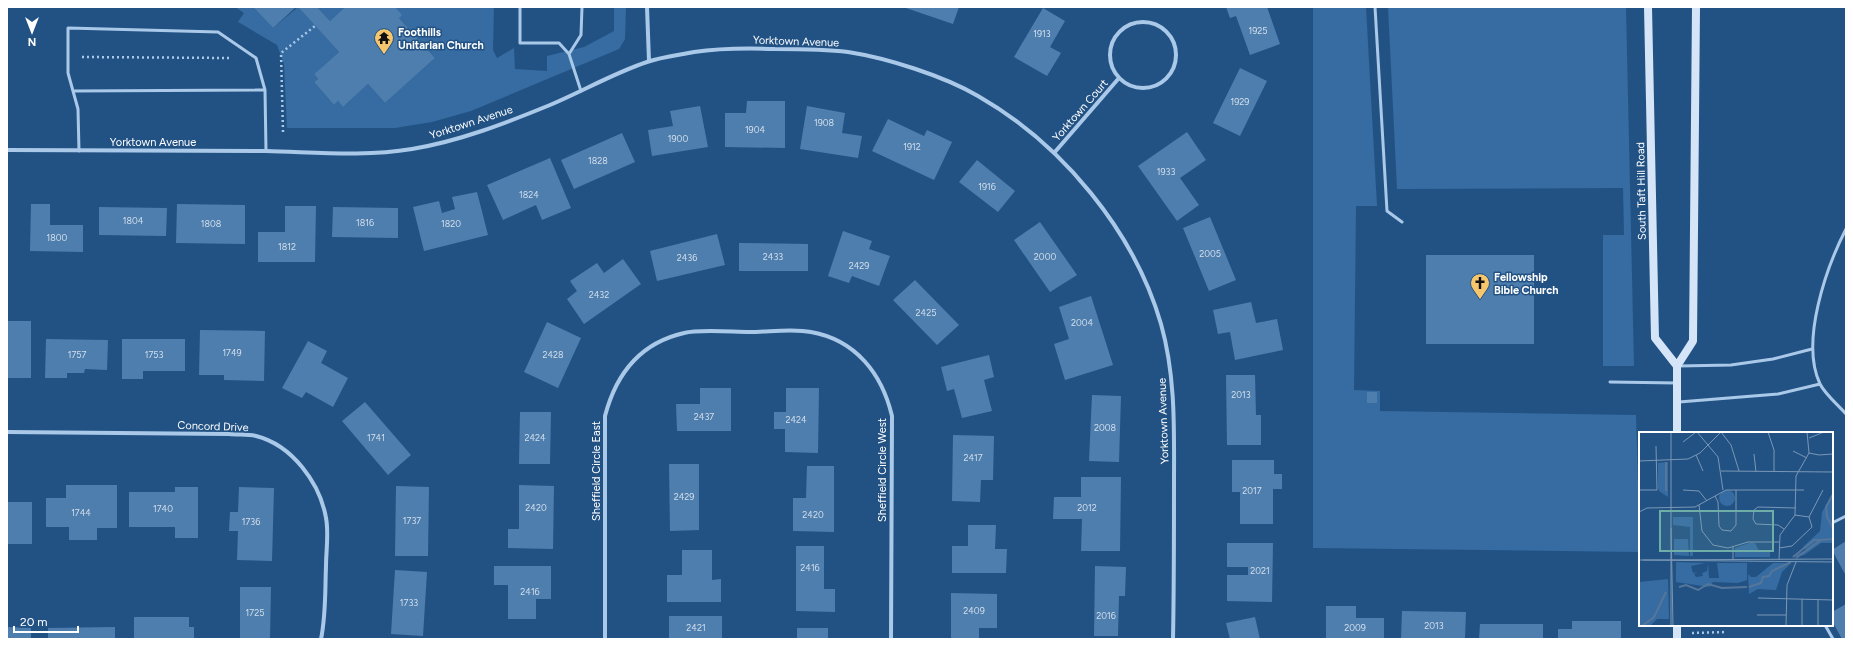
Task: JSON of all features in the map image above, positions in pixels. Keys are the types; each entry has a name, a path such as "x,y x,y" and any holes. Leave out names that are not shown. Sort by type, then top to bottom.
{"main road":[{"name":"South Taft Hill Road","path":"1648,7 1655,338 1677,366"},
{"path":"1677,432 1677,366 1693,342 1696,7"}],"street":[{"path":"647,7 647,41 649,61"},
{"name":"Yorktown Court","path":"1140,22 1150,23 1160,27 1169,34 1174,44 1176,55 1174,66 1169,76 1150,88 1139,88 1128,85 1119,78 1113,70 1110,60 1110,49 1114,39 1120,31 1129,25 1140,22"},
{"name":"Yorktown Avenue","path":"7,150 266,151 327,154 406,150 443,143 478,132 582,91 649,61 697,52 737,48 848,52 901,65 952,84 977,95 1012,118 1054,153 1086,187 1111,218 1132,253 1146,282 1161,324 1170,367 1174,411 1173,639"},
{"name":"Yorktown Court","path":"1054,153 1119,78"},
{"name":"Sheffield Circle East","path":"605,639 605,416 611,396 618,381 630,364 646,349 665,339 685,332 748,332"},
{"name":"Sheffield Circle West","path":"748,332 810,332 831,338 850,348 866,362 879,380 888,399 892,416 891,639"},
{"name":"Concord Drive","path":"7,432 229,434 257,436 277,445 291,456 307,473 317,491 326,518 325,617 322,639"}],"lane":[{"path":"520,7 520,43 559,43 569,54 582,91"},
{"path":"569,54 582,36 582,7"},
{"path":"1375,7 1387,211 1402,222"},
{"path":"79,151 78,109 68,73 68,28 218,32 256,58 265,90 266,151"},
{"path":"73,91 265,90"},
{"path":"1846,229 1821,290 1812,349 1820,384 1846,414"},
{"path":"1677,366 1731,365 1773,359 1812,349"},
{"path":"1610,382 1677,383"},
{"path":"1677,402 1778,394 1820,384"},
{"path":"1833,522 1846,516"},
{"path":"1826,626 1833,639"}],"path":[{"path":"283,132 281,53 315,26"},
{"path":"82,57 230,58"},
{"path":"1677,633 1727,632"}],"shaded area":[{"path":"235,7 253,7 273,28 298,7 339,52 314,74 318,79 314,82 334,105 338,101 343,107 368,84 385,103 435,58 399,18 395,7 494,7 493,50 497,58 514,48 515,69 547,71 547,56 584,47 614,31 614,7 626,7 625,39 619,49 471,111 432,122 395,128 287,128 284,64 277,45 238,22 244,13"},
{"path":"317,7 345,7 330,21"},
{"path":"1313,7 1366,7 1377,206 1356,206 1354,390 1380,391 1380,411 1636,415 1639,552 1313,548"},
{"path":"1388,7 1626,7 1634,366 1603,366 1603,235 1624,235 1623,188 1397,189"}],"building":[{"path":"253,7 296,7 273,28"},
{"name":"Foothills Unitarian Church","path":"298,7 317,7 330,21 345,7 395,7 402,15 399,18 435,58 385,103 368,84 343,107 338,101 334,105 314,82 318,79 314,74 339,52"},
{"path":"903,7 959,7 953,24"},
{"path":"1226,7 1267,7 1280,44 1250,55 1236,16 1230,18"},
{"path":"1043,8 1065,21 1050,47 1061,53 1047,76 1014,57"},
{"path":"1240,68 1267,81 1240,136 1213,123"},
{"path":"747,101 785,101 785,148 725,147 725,113 746,113"},
{"path":"700,106 708,147 652,156 648,130 673,126 670,111"},
{"path":"807,106 845,113 842,133 862,136 858,158 800,149"},
{"path":"888,119 924,136 927,130 952,142 934,180 872,151"},
{"path":"1187,132 1206,160 1180,178 1199,205 1177,221 1138,166"},
{"path":"622,133 635,162 574,189 561,160"},
{"path":"550,158 571,208 542,220 536,205 503,220 487,185"},
{"path":"977,160 1015,191 998,212 959,182"},
{"path":"477,192 488,235 424,251 413,207 439,201 442,213 455,209 452,197"},
{"path":"31,204 50,204 50,225 83,225 83,252 30,251"},
{"path":"177,204 245,205 245,244 176,243"},
{"path":"285,206 316,206 315,262 258,262 258,232 285,232"},
{"path":"99,207 167,208 166,236 99,235"},
{"path":"333,207 398,208 398,238 332,237"},
{"path":"1210,217 1236,280 1209,291 1183,228"},
{"path":"1040,222 1077,275 1050,292 1014,240"},
{"path":"843,231 872,241 869,249 890,256 879,286 852,276 849,283 828,276"},
{"path":"717,234 725,265 657,281 650,251"},
{"path":"739,243 808,244 808,271 739,271"},
{"name":"Fellowship Bible Church","path":"1426,255 1534,255 1534,344 1426,344"},
{"path":"623,259 641,284 584,324 567,299 577,291 570,281 597,263 604,273"},
{"path":"915,280 959,325 937,345 893,300"},
{"path":"1091,296 1113,365 1065,380 1054,344 1069,339 1059,307"},
{"path":"1251,302 1256,323 1277,319 1283,350 1235,360 1230,332 1218,334 1213,310"},
{"path":"7,321 31,321 31,378 7,378"},
{"path":"547,322 581,338 558,388 524,372"},
{"path":"200,330 265,331 264,381 224,380 224,375 199,375"},
{"path":"46,339 108,340 107,370 85,369 84,373 67,373 67,378 45,378"},
{"path":"122,339 185,339 185,371 143,371 143,379 122,379"},
{"path":"308,341 327,351 321,363 348,378 333,407 306,392 302,398 282,388"},
{"path":"989,355 994,377 984,380 992,411 962,418 954,389 947,391 941,367"},
{"path":"1226,375 1255,375 1256,415 1261,415 1261,445 1227,445"},
{"path":"700,388 731,388 731,431 677,431 676,404 700,404"},
{"path":"786,388 819,388 818,453 785,452 785,429 774,429 774,412 786,412"},
{"path":"1367,392 1377,392 1377,403 1367,403"},
{"path":"1092,395 1121,396 1119,462 1089,461"},
{"path":"365,402 411,455 388,475 342,421"},
{"path":"520,412 551,412 550,464 519,464"},
{"path":"953,435 994,436 993,480 981,480 980,502 952,501"},
{"path":"1232,460 1274,460 1274,474 1282,474 1282,489 1273,489 1273,524 1240,524 1240,492 1232,492"},
{"path":"669,464 699,464 699,530 670,531"},
{"path":"807,466 834,466 834,532 793,531 793,498 806,498"},
{"path":"1081,477 1121,477 1120,551 1081,551 1082,519 1053,519 1054,497 1081,497"},
{"path":"66,485 117,485 117,528 97,528 97,540 69,540 69,527 46,527 46,498 66,498"},
{"path":"519,485 554,486 553,549 508,548 508,529 519,529"},
{"path":"396,486 429,487 428,556 395,556"},
{"path":"175,487 198,487 198,538 175,538 175,527 129,527 129,492 175,492"},
{"path":"239,487 274,488 272,561 237,560 238,531 229,531 230,512 238,512"},
{"path":"7,502 32,502 32,544 7,544"},
{"path":"968,525 996,525 995,549 1007,549 1006,573 952,573 952,546 968,546"},
{"path":"1846,541 1846,576 1833,552 1833,549"},
{"path":"1227,543 1273,543 1272,602 1227,601 1227,575 1248,575 1248,567 1227,567"},
{"path":"796,546 824,546 824,589 835,589 835,612 796,611"},
{"path":"682,550 712,550 712,580 721,579 721,602 667,602 667,575 682,575"},
{"path":"494,566 551,566 551,599 536,599 536,619 508,619 508,585 494,585"},
{"path":"1095,566 1126,567 1125,596 1119,596 1118,636 1094,636"},
{"path":"395,570 427,572 423,636 391,634"},
{"path":"240,587 271,587 270,639 240,639"},
{"path":"951,593 997,594 997,628 979,628 979,639 951,639"},
{"path":"1846,604 1846,639 1842,639 1833,623 1833,611"},
{"path":"1326,606 1356,606 1356,618 1384,618 1384,639 1326,639"},
{"path":"1402,611 1466,612 1465,639 1401,639"},
{"path":"669,616 722,616 722,639 669,639"},
{"path":"134,617 189,617 189,627 194,627 194,639 134,639"},
{"path":"1255,617 1260,639 1230,639 1226,623"},
{"path":"1572,621 1621,621 1621,639 1558,639 1558,629 1572,629"},
{"path":"1480,624 1543,624 1543,639 1479,639"},
{"path":"7,627 31,628 31,639 7,639"},
{"path":"115,627 115,639 48,639 48,628"},
{"path":"797,628 828,628 828,639 797,639"}],"place":[{"name":"Foothills Unitarian Church","path":"384,55"},
{"name":"Fellowship Bible Church","path":"1480,300"}]}
